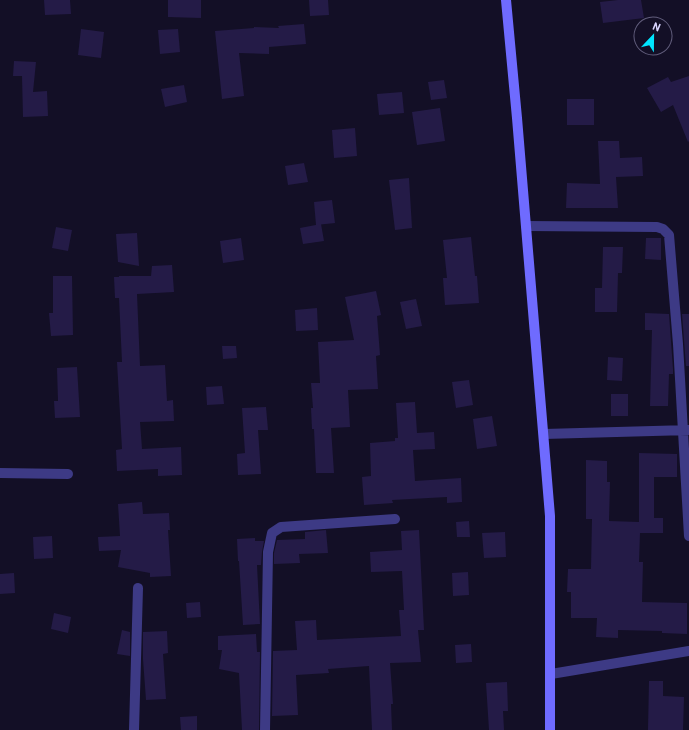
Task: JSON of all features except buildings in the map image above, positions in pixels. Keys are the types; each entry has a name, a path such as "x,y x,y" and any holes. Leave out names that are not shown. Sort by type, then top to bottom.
{"main road":[{"path":"506,0 550,516 550,730"}],"street":[{"path":"526,226 657,227 663,229 669,235 686,430 689,536"},
{"path":"544,434 686,430"},
{"path":"0,473 68,474"},
{"path":"265,730 268,552 272,533 281,527 395,519"},
{"path":"134,730 138,588"},
{"path":"550,674 689,651"}]}
